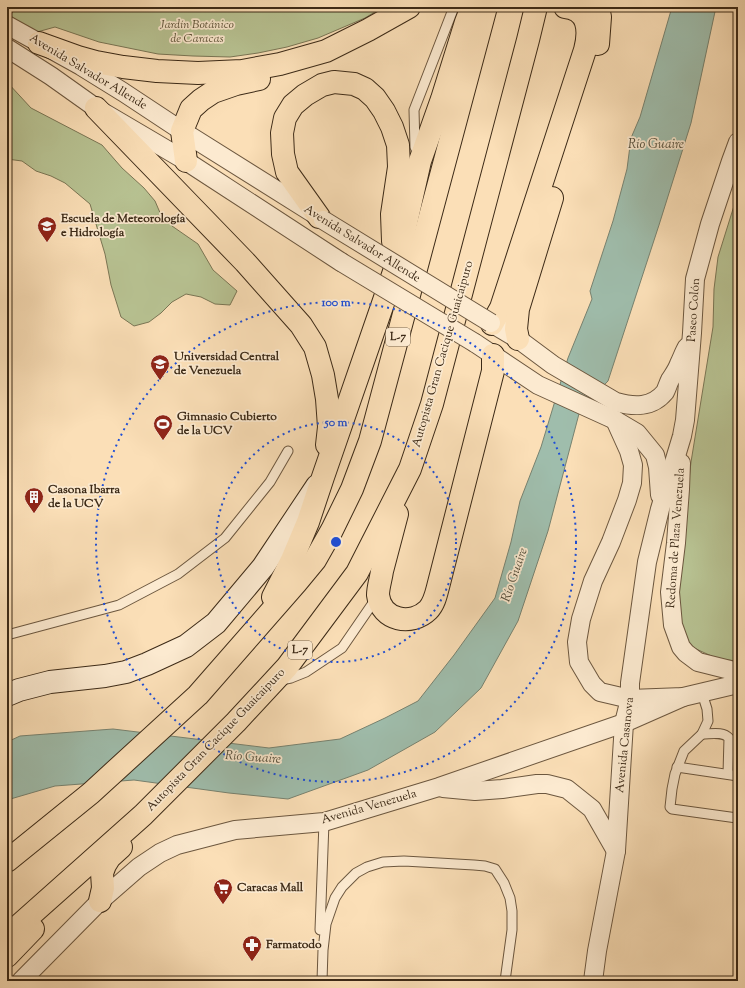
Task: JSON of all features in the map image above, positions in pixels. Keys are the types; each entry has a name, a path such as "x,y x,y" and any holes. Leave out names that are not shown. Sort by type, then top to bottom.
{"highway":[{"path":"39,43 96,62 123,67 156,71 198,73 242,71 280,64 326,50 368,30 409,7"},
{"path":"186,161 182,131 191,109 213,92 236,84 328,60 370,40 415,14 422,7"},
{"path":"248,637 272,598 292,560 308,522 397,263 420,161 472,7"},
{"name":"L-7","path":"16,851 91,793 198,695 315,560 332,530 352,489 370,441 486,7"},
{"name":"Autopista Gran Cacique Guaicaipuro","path":"7,936 144,813 236,722 287,667 357,573 410,469 432,404 536,7"},
{"path":"518,339 516,329 518,309 598,47 600,17 598,7"},
{"path":"491,324 501,308 583,57 588,38 586,22 581,13 573,8 555,8 548,12 528,40"},
{"path":"321,219 287,172 282,147 282,133 285,118 293,105 305,95 322,85 334,82 354,84 365,89 384,111 392,126 398,145 399,167 392,214 392,239 397,263"},
{"path":"96,108 245,262 302,325 314,347 323,375 327,399 329,427 323,477"},
{"path":"410,469 387,552 378,595 383,609 397,618 405,620 422,615 429,609 434,600 493,371 493,355"},
{"path":"100,901 103,888 102,873 105,865 110,857 125,843 144,813"},
{"path":"7,956 144,813"}],"main road":[{"path":"7,695 19,690 50,682 105,676 126,672 186,646 216,623 263,567 323,477"}],"street":[{"name":"Avenida Salvador Allende","path":"7,25 82,66 321,219 491,324 518,339 553,365 616,402 638,406 650,403 659,398 666,391 692,333"},
{"name":"Avenida Salvador Allende","path":"7,48 51,76 96,108 186,161 341,262 475,343 538,385 615,420"},
{"name":"Paseo Colón","path":"682,436 685,420 695,278 710,224 738,142"},
{"name":"Avenida Casanova","path":"615,420 637,433 655,455 658,467 660,509"},
{"path":"615,420 631,458 632,483 611,542 593,581 581,619 577,642 579,662 592,684 600,692 630,699 683,697 738,684"},
{"name":"Avenida Casanova","path":"593,981 597,951 616,851 624,723 630,699 630,682 647,562 660,509 682,436"},
{"name":"Redoma de Plaza Venezuela","path":"682,436 676,543 670,592 672,625 681,647 698,662 738,672"},
{"name":"Avenida Venezuela","path":"21,981 100,901 139,867 160,853 177,845 235,830 324,822 439,787 624,723 683,697"},
{"path":"439,787 475,791 502,790 525,785 542,784 567,789 592,809 616,851"}],"lane":[{"path":"7,11 10,7"},
{"path":"420,161 415,147 414,110 454,7"},
{"path":"7,635 119,605 178,574 225,538 270,482 288,451"},
{"path":"274,681 290,678 306,672 342,648 378,595"},
{"path":"702,693 707,709 708,722 702,734 684,751 677,767 672,789 670,808 737,818"},
{"path":"702,734 722,734 729,738 728,774"},
{"path":"677,767 738,776"},
{"path":"319,981 324,822"},
{"path":"322,981 322,950 326,924 335,898 342,887 356,873 367,867 383,862 404,861 474,864 495,869 504,883 510,898 512,910 512,930 505,981"}],"green space":[{"name":"Jardín Botánico de Caracas","path":"7,7 383,7 365,18 318,38 287,47 230,57 158,54 99,42 55,27 37,32 7,18"},
{"path":"7,82 31,108 102,145 122,168 144,188 155,201 161,215 172,226 198,244 213,270 237,291 230,305 215,304 201,297 186,294 172,302 149,322 134,326 121,317 111,285 105,254 90,204 65,183 36,171 22,161 7,159"},
{"path":"738,193 738,661 718,659 694,648 686,640 676,604 691,462 713,327 714,289 718,257"}],"water":[{"name":"Río Guaire","path":"672,7 716,7 691,123 608,381 580,410 548,531 518,621 481,688 435,732 368,770 288,799 229,793 134,780 55,786 7,800 7,742 20,736 113,729 269,748 340,739 418,701 454,655 495,598 511,542 520,501 541,447 568,358 592,299 590,291 613,221 627,169 631,138 640,117"}],"place":[{"name":"Escuela de Meteorología e Hidrología","path":"47,243"},
{"name":"Universidad Central de Venezuela","path":"160,381"},
{"name":"Gimnasio Cubierto de la UCV","path":"163,441"},
{"name":"Casona Ibarra de la UCV","path":"34,514"},
{"name":"Caracas Mall","path":"223,905"},
{"name":"Farmatodo","path":"252,962"}]}
